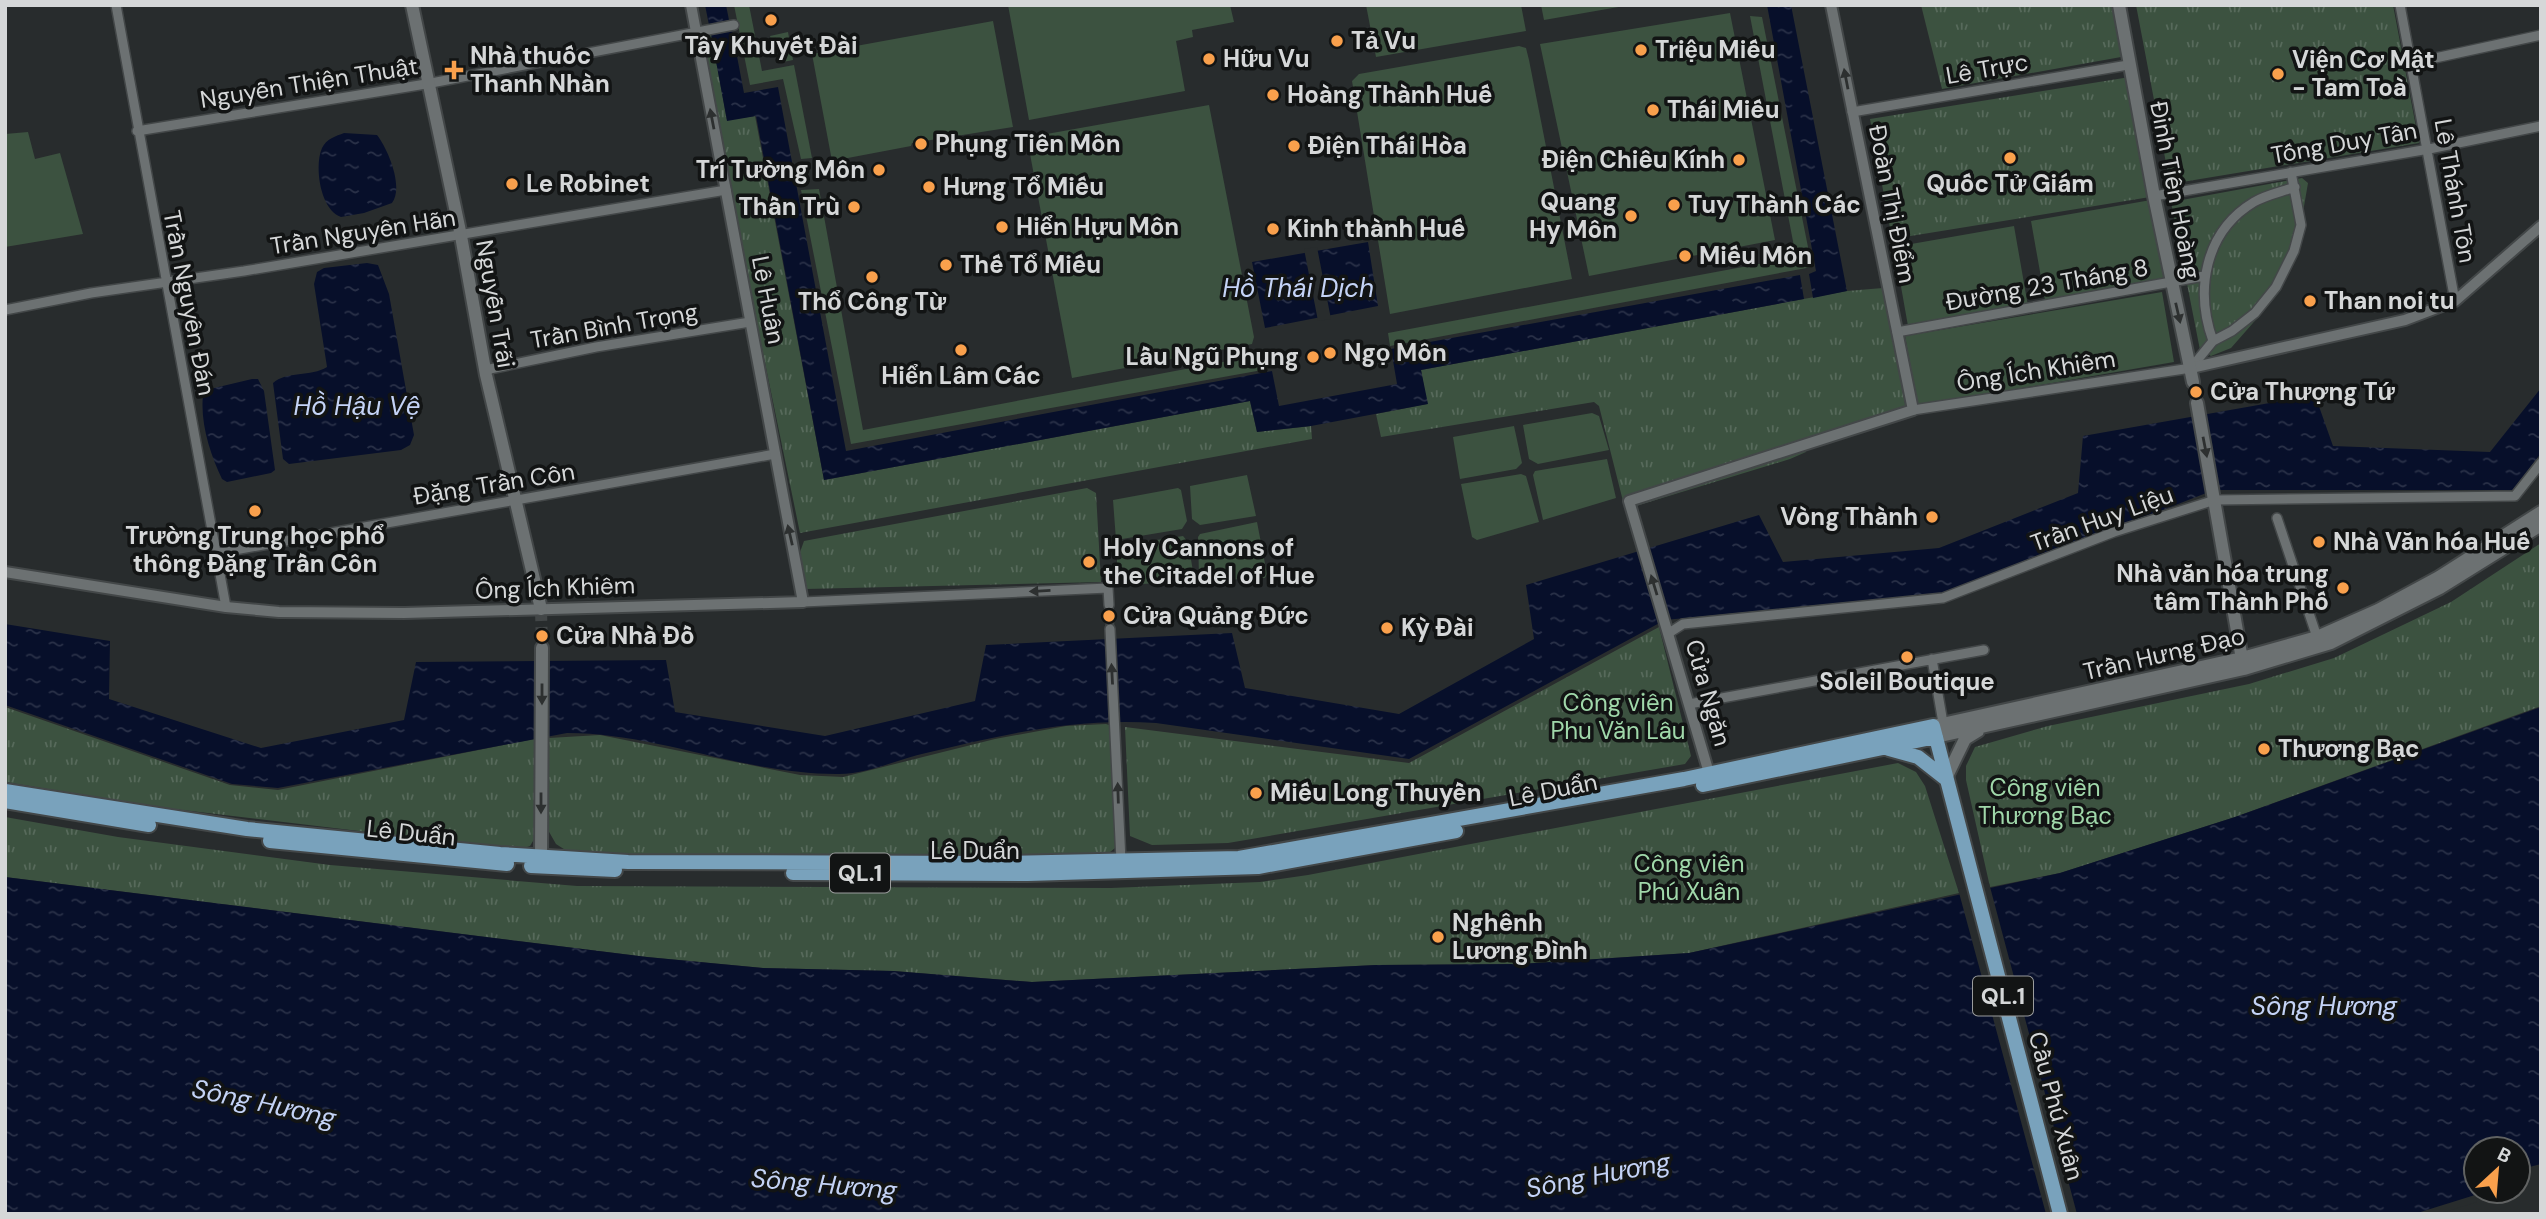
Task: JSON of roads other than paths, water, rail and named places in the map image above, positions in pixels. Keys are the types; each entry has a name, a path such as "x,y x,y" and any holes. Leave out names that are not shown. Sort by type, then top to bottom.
{"main road":[{"name":"Nguyễn Trãi","path":"412,5 426,84 461,236 485,370 513,500 541,609"},
{"name":"Đinh Tiên Hoàng","path":"2119,5 2154,196 2193,382"},
{"path":"2197,403 2243,664"},
{"name":"Trần Hưng Đạo","path":"1937,729 2243,664 2317,637 2378,610 2439,577 2541,512"},
{"name":"Trần Hưng Đạo","path":"1937,729 1986,726 2331,643 2440,588 2541,524"},
{"path":"541,861 542,648"},
{"path":"1946,779 1965,739 1986,726"},
{"name":"Lê Duẩn","path":"5,791 247,829 541,861 691,872 1121,866 1264,855 1875,748 1937,729"},
{"name":"Lê Duẩn","path":"1710,778 1937,729"},
{"name":"Cầu Phú Xuân","path":"1937,729 1946,779 2060,1214"},
{"name":"QL.1","path":"1875,748 1900,751 1918,757 1946,779"},
{"name":"Lê Duẩn","path":"5,801 203,833 454,860 541,861"}],"street":[{"name":"Trần Nguyên Đán","path":"116,5 226,607"},
{"name":"Lê Huân","path":"691,5 803,602"},
{"name":"Đoàn Thị Điểm","path":"1831,5 1913,410"},
{"name":"Lê Thánh Tôn","path":"2400,5 2429,149 2455,301"},
{"name":"Nguyễn Thiện Thuật","path":"137,131 426,84 734,25"},
{"path":"2412,63 2541,35"},
{"name":"Lê Trực","path":"1852,112 2129,65"},
{"name":"Tống Duy Tân","path":"2154,196 2429,149 2541,126"},
{"path":"2190,368 2213,341 2232,331 2255,313 2276,287 2294,251 2301,225 2291,172"},
{"path":"2213,341 2203,310 2204,276 2214,248 2242,211 2264,198 2295,187"},
{"name":"Trần Nguyên Hãn","path":"5,310 165,281 461,236 726,190"},
{"path":"2455,301 2541,226"},
{"name":"Đường 23 Tháng 8","path":"1897,332 2204,276"},
{"name":"Ông Ích Khiêm","path":"1642,546 1629,501 1913,410 2190,368 2405,320 2455,301"},
{"name":"Trần Bình Trọng","path":"485,370 596,347 750,321"},
{"name":"Đặng Trần Côn","path":"218,553 775,454"},
{"name":"Trần Huy Liệu","path":"1668,629 1683,624 1943,598 2214,495 2515,496 2541,463"},
{"path":"2277,518 2317,637"},
{"name":"Cửa Ngăn","path":"1642,546 1710,778"},
{"name":"Ông Ích Khiêm","path":"5,572 226,607 342,614 803,602 1108,588 1109,606"},
{"path":"1110,629 1121,866"},
{"path":"1689,704 1984,650"},
{"path":"1932,659 1937,729"}],"water":[{"path":"705,5 726,5 729,20 709,25"},
{"path":"1767,5 1791,5 1847,291 1813,298 1809,274 1816,271"},
{"path":"732,30 744,93 778,87 846,451 1272,371 1279,406 1397,384 1391,349 1800,275 1804,299 1421,370 1428,404 1311,426 1257,432 1250,401 824,480 756,116 727,121 711,34"},
{"path":"344,133 377,135 393,168 396,188 392,203 364,213 341,217 328,206 319,176 320,156 326,142"},
{"name":"Hồ Thái Dịch","path":"1368,242 1378,306 1265,328 1252,262"},
{"name":"Hồ Hậu Vệ","path":"367,263 378,265 389,294 414,435 410,445 401,450 289,464 283,459 273,383 278,379 327,367 314,284 317,272 324,268"},
{"path":"258,379 264,391 275,470 227,482 222,479 207,438 203,395 210,389"},
{"path":"2541,388 2541,453 2513,490 2214,490 1952,592 1665,620 1409,759 1156,723 1126,722 1068,725 1012,734 915,756 861,772 804,773 635,740 567,733 278,788 232,784 5,705 5,624 110,641 109,699 261,748 404,720 416,662 666,660 675,712 825,736 975,701 986,645 1232,633 1245,688 1399,714 1534,639 1526,585 1759,515 1783,562 1939,548 2078,493 2083,436 2315,395 2333,446 2490,452"},
{"name":"Sông Hương","path":"2541,707 2541,1164 2532,1166 2532,1135 2462,1135 2462,1204 2430,1214 5,1214 5,877 647,957 763,968 893,971 1032,982 1376,965 1520,964 1689,953 2060,873 2235,817"}],"tunnel":[{"path":"2193,382 2197,403"},
{"path":"1109,605 1110,629"},
{"path":"541,609 542,648"}],"place":[{"name":"Tây Khuyết Đài","path":"771,20"},
{"name":"Tả Vu","path":"1337,41"},
{"name":"Triệu Miếu","path":"1641,50"},
{"name":"Hữu Vu","path":"1209,59"},
{"name":"Nhà thuốc Thanh Nhàn","path":"454,70"},
{"name":"Viện Cơ Mật - Tam Toà","path":"2278,74"},
{"name":"Hoàng Thành Huế","path":"1273,95"},
{"name":"Thái Miếu","path":"1653,110"},
{"name":"Phụng Tiên Môn","path":"921,144"},
{"name":"Điện Thái Hòa","path":"1294,146"},
{"name":"Quốc Tử Giám","path":"2010,158"},
{"name":"Điện Chiêu Kính","path":"1739,160"},
{"name":"Trí Tường Môn","path":"879,170"},
{"name":"Le Robinet","path":"512,184"},
{"name":"Hưng Tổ Miếu","path":"929,187"},
{"name":"Tuy Thành Các","path":"1674,205"},
{"name":"Thần Trù","path":"854,207"},
{"name":"Quang Hy Môn","path":"1631,216"},
{"name":"Hiển Hựu Môn","path":"1002,227"},
{"name":"Kinh thành Huế","path":"1273,229"},
{"name":"Miếu Môn","path":"1685,256"},
{"name":"Thế Tổ Miếu","path":"946,265"},
{"name":"Thổ Công Từ","path":"872,277"},
{"name":"Than noi tu","path":"2310,301"},
{"name":"Hiển Lâm Các","path":"961,350"},
{"name":"Ngọ Môn","path":"1330,353"},
{"name":"Lầu Ngũ Phụng","path":"1313,357"},
{"name":"Cửa Thượng Tứ","path":"2196,392"},
{"name":"Trường Trung học phổ thông Đặng Trần Côn","path":"255,511"},
{"name":"Vòng Thành","path":"1932,517"},
{"name":"Nhà Văn hóa Huế","path":"2319,542"},
{"name":"Holy Cannons of the Citadel of Hue","path":"1089,562"},
{"name":"Nhà văn hóa trung tâm Thành Phố","path":"2343,588"},
{"name":"Cửa Quảng Đức","path":"1109,616"},
{"name":"Kỳ Đài","path":"1387,628"},
{"name":"Cửa Nhà Đồ","path":"542,636"},
{"name":"Soleil Boutique","path":"1907,657"},
{"name":"Thương Bạc","path":"2264,749"},
{"name":"Miếu Long Thuyền","path":"1256,793"},
{"name":"Nghênh Lương Đình","path":"1438,937"}],"park label":[{"name":"Công viên Phu Văn Lâu","path":"1618,717"},
{"name":"Công viên Thương Bạc","path":"2045,802"},
{"name":"Công viên Phú Xuân","path":"1689,878"}]}
